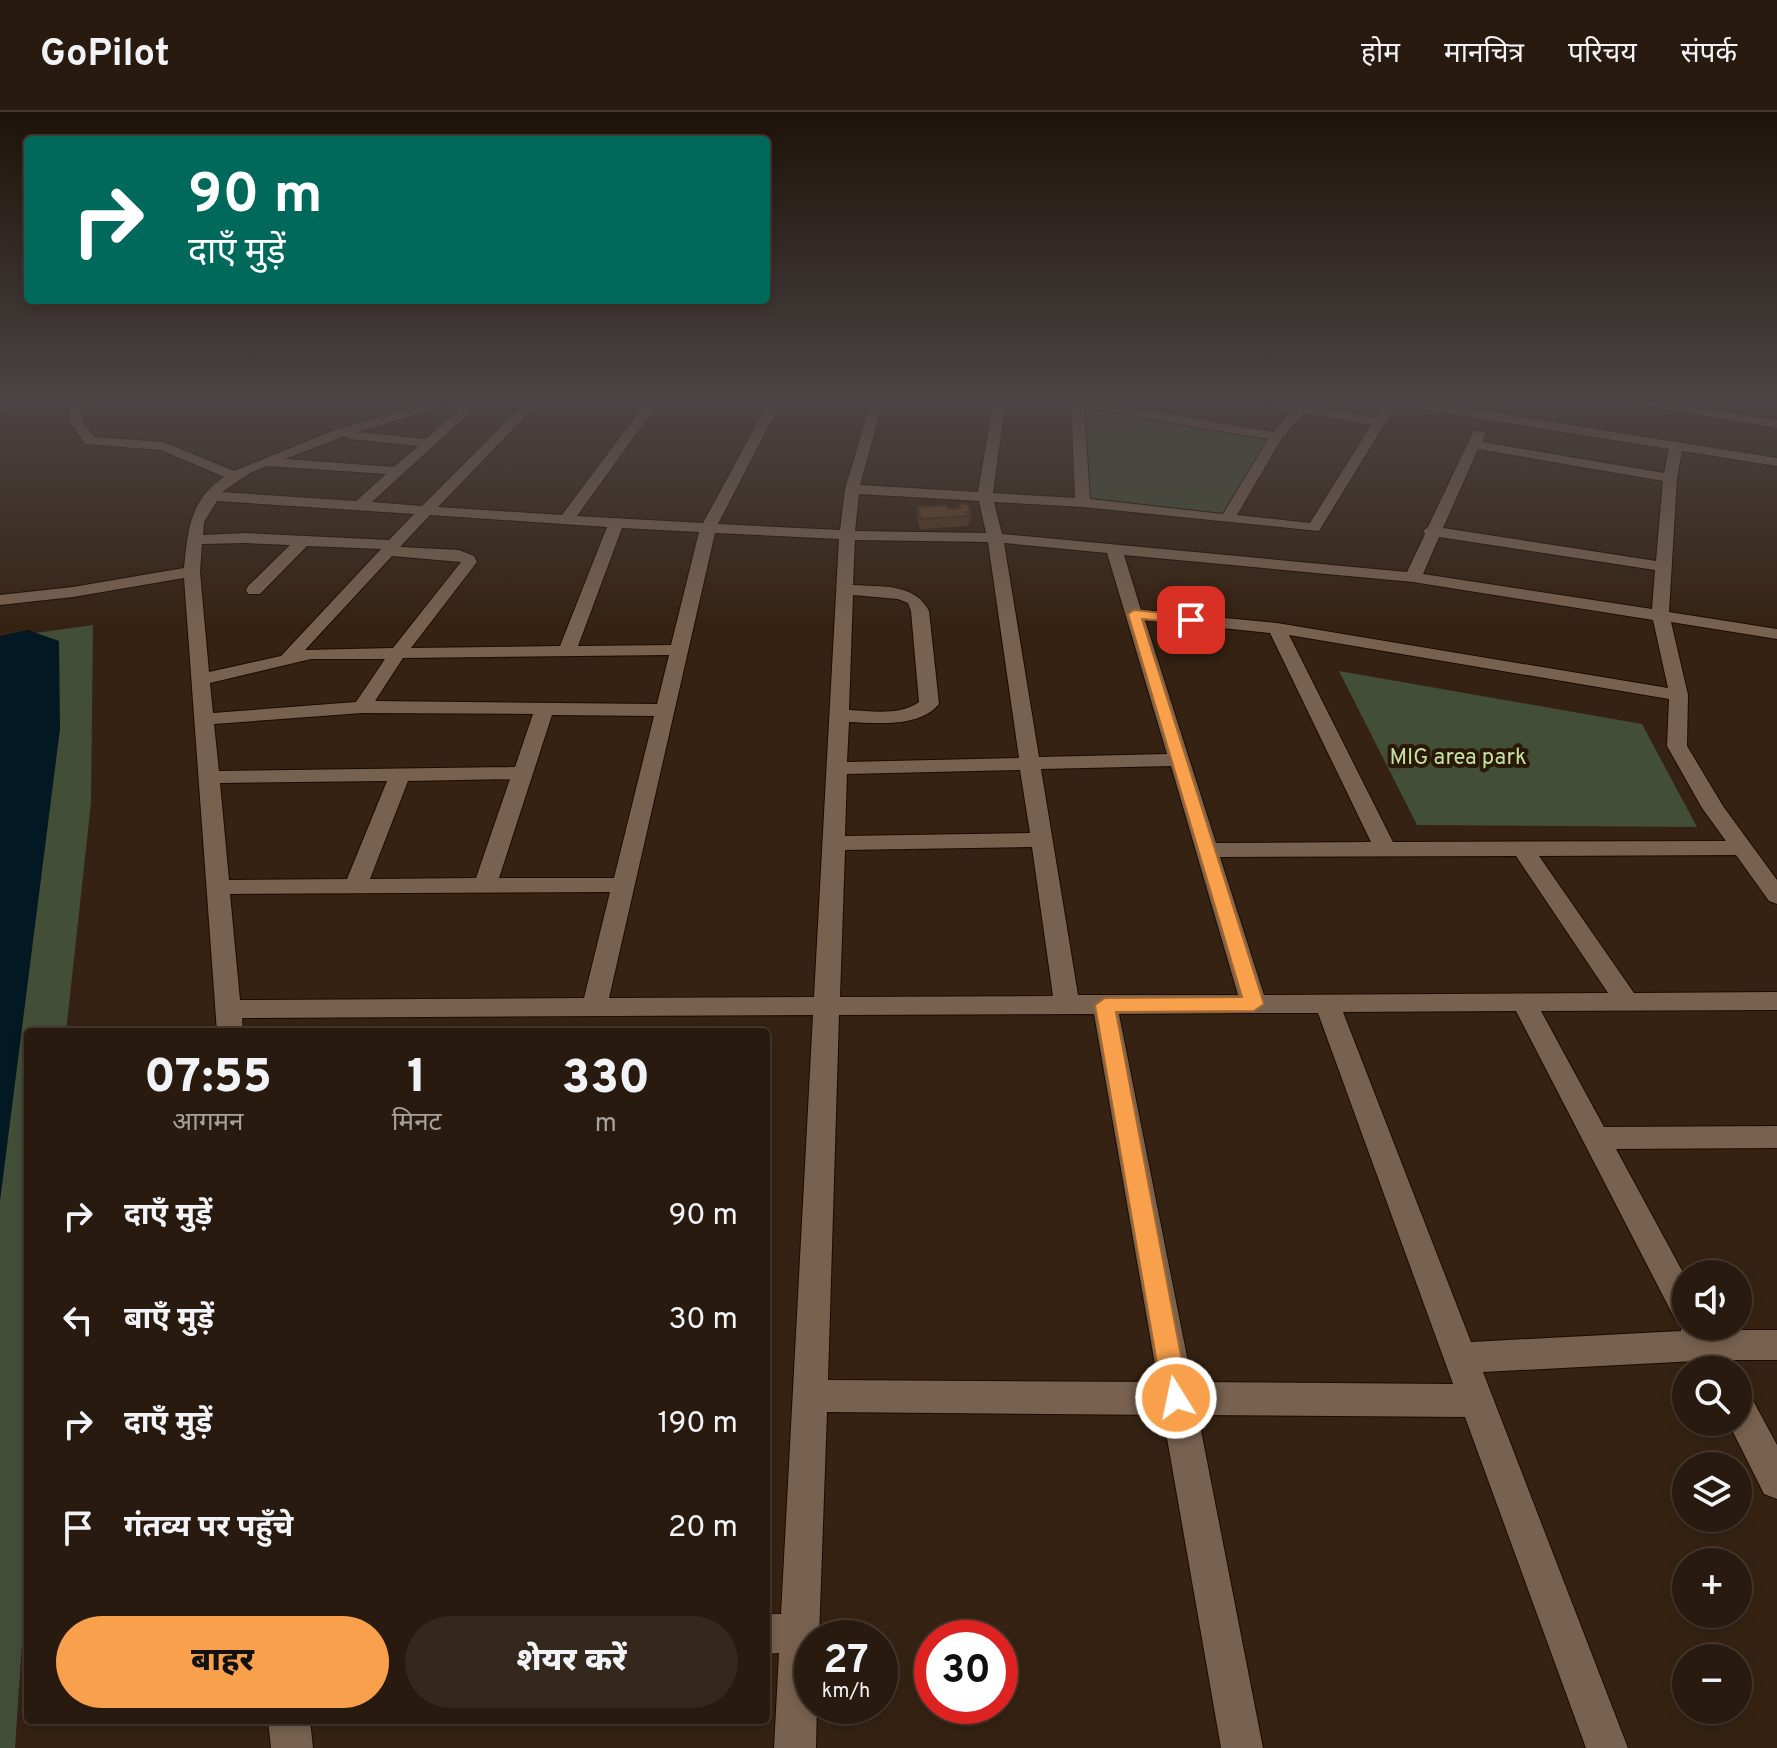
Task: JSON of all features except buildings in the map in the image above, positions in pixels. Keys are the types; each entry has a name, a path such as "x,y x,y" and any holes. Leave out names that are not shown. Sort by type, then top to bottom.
{"street":[{"path":"229,474 235,477"},
{"path":"240,474 211,496 196,522 192,572 229,1021 594,1009 644,1020 825,1007 1777,1001"},
{"path":"357,508 392,474"},
{"path":"289,657 461,474"},
{"path":"566,520 600,474"},
{"path":"594,1009 708,528 736,474"},
{"path":"795,1748 783,1633 809,1396 844,589 847,535 856,474"},
{"path":"988,474 985,496 995,538 1067,1005"},
{"path":"1081,474 1083,503"},
{"path":"1227,519 1253,474"},
{"path":"1311,548 1351,474"},
{"path":"1413,577 1458,474"},
{"path":"1649,474 1670,478"},
{"path":"1671,474 1660,614 1679,695 1677,746 1713,808 1777,896"},
{"path":"852,489 1083,503 1227,519 1311,548 1413,577 1777,634"},
{"path":"211,496 357,508 708,528 995,538 1114,549 1311,548"},
{"path":"567,651 616,523"},
{"path":"1431,531 1665,567"},
{"path":"196,540 304,540 459,555 468,559 469,562 398,653 362,707"},
{"path":"254,590 304,540"},
{"path":"1114,549 1254,1004"},
{"path":"0,600 73,592 192,572"},
{"path":"838,716 907,715 921,711 929,704 920,611 915,600 901,594 844,589"},
{"path":"1134,614 1277,628 1679,695"},
{"path":"1277,628 1385,849"},
{"path":"203,679 289,657 677,650"},
{"path":"206,719 362,707 663,710"},
{"path":"485,886 544,710"},
{"path":"836,768 1179,760"},
{"path":"211,777 523,773"},
{"path":"355,887 399,776"},
{"path":"832,843 1041,840"},
{"path":"1207,850 1742,848"},
{"path":"1523,849 1627,1002"},
{"path":"218,887 623,885"},
{"path":"1327,1003 1607,1748"},
{"path":"1524,1003 1672,1282"},
{"path":"1105,1005 1242,1748"},
{"path":"1596,1138 1777,1137"},
{"path":"1460,1358 1777,1345"},
{"path":"809,1396 1476,1401"},
{"path":"1752,1434 1777,1481"},
{"path":"289,1724 292,1748"}],"green space":[{"path":"1081,474 1253,474 1227,519 1083,503"},
{"path":"93,625 91,803 66,1028 24,1028 24,1614 15,1748 0,1748 0,638"},
{"name":"MIG area park","path":"1339,671 1642,724 1697,827 1417,825"}],"water":[{"path":"28,630 59,641 60,729 0,1201 0,636"}],"route":[{"path":"1176,1398 1105,1005 1254,1004 1134,614 1191,620"}]}
